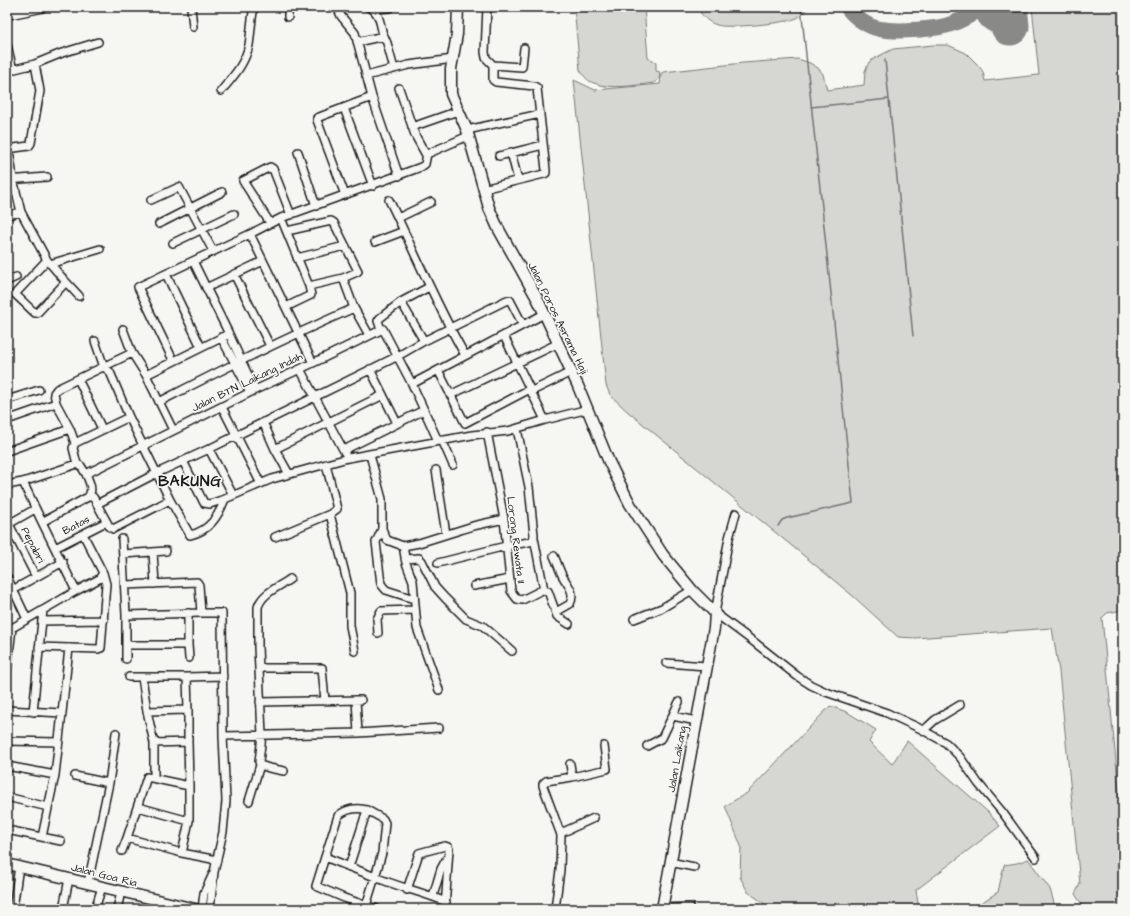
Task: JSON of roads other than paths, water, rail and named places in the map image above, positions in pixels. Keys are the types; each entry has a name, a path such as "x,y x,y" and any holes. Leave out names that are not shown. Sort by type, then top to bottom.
{"street":[{"path":"7,14 41,7"},
{"path":"191,7 193,27"},
{"path":"221,91 239,68 246,54 254,7"},
{"path":"288,7 288,17"},
{"path":"337,7 341,16 353,29 372,97 399,176"},
{"name":"Jalan Poros Asrama Haji","path":"458,7 450,77 451,94 468,133 483,189 493,217 525,274 559,344 570,372 588,408 607,457 630,504 663,555 692,590 715,613"},
{"path":"487,7 486,58 493,65 522,67 524,48"},
{"path":"371,8 378,14 394,69"},
{"path":"371,8 390,8"},
{"path":"357,42 383,35"},
{"path":"7,45 10,70 35,64 62,53 98,42"},
{"path":"366,76 409,65 453,60"},
{"path":"35,64 40,91 31,143 29,146 8,149 10,179 21,212 48,262 79,296"},
{"path":"483,189 546,172 536,87 494,81 493,65"},
{"path":"173,360 138,287 281,218 373,186 424,166 426,155 412,127 399,88"},
{"path":"345,196 317,118 372,97"},
{"path":"344,108 373,186"},
{"path":"412,127 458,111"},
{"path":"426,155 468,133 540,114"},
{"path":"499,156 543,145"},
{"path":"298,152 316,206"},
{"path":"511,152 518,180"},
{"path":"270,223 243,181 270,167 273,169 291,215"},
{"path":"10,179 47,177"},
{"path":"152,200 179,187 213,251"},
{"path":"159,224 222,192"},
{"path":"389,200 429,287 465,355"},
{"path":"398,218 431,202"},
{"path":"7,215 21,212"},
{"path":"173,243 234,214"},
{"path":"281,218 309,286 310,295 286,307"},
{"path":"287,231 332,221 358,272 343,278 309,286"},
{"path":"375,242 404,231"},
{"name":"Jalan BTN Laikang Indah","path":"86,474 252,391 313,363 250,234"},
{"path":"297,258 345,246"},
{"path":"66,282 37,313 16,295 16,292 48,262 100,249"},
{"path":"193,261 241,360 252,391"},
{"path":"206,288 262,261"},
{"path":"166,274 201,347"},
{"path":"234,274 270,346"},
{"path":"7,281 16,277"},
{"path":"343,278 354,308 369,335"},
{"path":"429,287 401,302 378,321 381,329 384,331 398,356 453,465"},
{"path":"97,504 157,473 210,449 398,356 424,341 508,300 510,300 523,325"},
{"path":"401,302 424,341"},
{"path":"159,402 299,332 354,308"},
{"path":"412,384 544,314"},
{"path":"123,329 132,353 146,375 173,430"},
{"path":"313,363 381,329"},
{"path":"146,375 173,360 229,334"},
{"path":"504,336 545,420"},
{"path":"221,338 234,364 252,391"},
{"path":"95,341 104,368 110,372 129,417 170,500 190,535 209,527 220,511 225,499"},
{"path":"450,395 559,344"},
{"path":"77,464 73,448 75,443 70,429 56,403 55,391 132,353"},
{"path":"300,369 348,458"},
{"path":"370,369 397,423"},
{"path":"438,370 472,435"},
{"path":"465,423 570,372"},
{"path":"78,379 102,429"},
{"path":"7,400 39,390"},
{"path":"275,449 383,394"},
{"path":"7,420 56,403"},
{"path":"222,407 261,484"},
{"path":"183,461 204,503 210,504 289,474 348,458 370,455 440,440 517,429 588,408"},
{"path":"344,450 424,410"},
{"path":"75,443 129,417"},
{"path":"263,422 275,449 289,474"},
{"path":"7,451 70,429"},
{"path":"517,429 529,487 534,538 544,590 550,593 559,619 569,624"},
{"name":"Lorong Rewata II","path":"488,432 504,519 511,591 514,597 519,600 528,598 544,590"},
{"path":"210,449 233,495"},
{"path":"370,455 382,499 382,529 387,540 403,546 419,543 446,534 504,519"},
{"path":"7,485 23,482 77,464 82,466 91,489 88,497"},
{"path":"275,537 330,514 337,508 326,464"},
{"path":"436,470 446,534"},
{"path":"23,482 76,591"},
{"path":"42,522 88,497 93,497 106,522 109,526 115,529 170,500"},
{"path":"8,525 35,509"},
{"path":"736,513 729,538 715,613 811,685 826,692 887,713 924,730 946,743 956,752 978,783 1003,812 1036,858"},
{"path":"330,514 350,593 350,626 354,651"},
{"name":"Batas","path":"56,548 106,522"},
{"name":"Pepabri","path":"8,525 36,577"},
{"path":"382,529 376,542 381,584 386,590 414,599"},
{"path":"39,648 101,648 106,584 103,573 83,534"},
{"path":"438,563 506,546 529,542 534,538"},
{"path":"122,539 125,585 126,659"},
{"path":"403,546 405,559 413,581 418,632 439,690"},
{"path":"123,554 166,551"},
{"path":"153,552 155,584"},
{"path":"554,556 573,594 570,604 556,612"},
{"path":"405,559 419,558 435,587 445,598 466,619 483,626 512,651"},
{"path":"10,591 63,562"},
{"path":"7,671 10,629 99,579 103,573"},
{"path":"7,577 10,591 27,619"},
{"path":"249,801 260,765 262,735 258,668 259,605 265,596 290,579"},
{"path":"474,586 510,579"},
{"path":"125,585 197,582 200,585 201,613"},
{"path":"634,618 662,608 692,590"},
{"path":"33,712 43,610"},
{"path":"378,633 377,619 381,611 415,610"},
{"path":"188,613 189,658"},
{"path":"126,615 222,613 225,820 216,860 210,909"},
{"name":"Jalan Laikang","path":"662,908 714,628 715,613"},
{"path":"42,621 104,620"},
{"path":"127,645 188,645"},
{"path":"42,837 55,775 69,648"},
{"path":"666,663 706,666"},
{"path":"258,668 322,668 325,701"},
{"path":"130,677 223,676"},
{"path":"142,677 154,743 154,778"},
{"path":"182,853 189,821 187,677"},
{"path":"260,702 359,700 358,734"},
{"path":"647,746 662,738 679,702"},
{"path":"924,730 935,720 960,705"},
{"path":"7,710 62,713"},
{"path":"147,711 188,710"},
{"path":"673,716 696,721"},
{"path":"223,736 358,734 439,728"},
{"path":"88,883 109,783 116,733"},
{"path":"7,741 58,742"},
{"path":"154,743 188,742"},
{"path":"555,909 562,841 561,833 543,784 546,781 607,769 604,746"},
{"path":"570,764 572,777"},
{"path":"260,765 284,772"},
{"path":"7,766 55,775"},
{"path":"75,776 109,783"},
{"path":"122,851 138,807 146,778 148,776 189,786"},
{"path":"7,797 48,807"},
{"path":"138,807 189,821"},
{"path":"365,907 382,853 386,822 366,810 357,808 339,815 316,886 365,907 377,909"},
{"path":"349,867 366,810"},
{"path":"561,833 594,818"},
{"path":"7,830 61,840"},
{"path":"127,838 182,853 216,860"},
{"path":"408,890 419,853 446,846 449,849 445,905"},
{"path":"325,857 408,890 433,896 445,905"},
{"path":"433,896 441,869 448,857"},
{"path":"670,862 694,867"},
{"name":"Jalan Goa Ria","path":"7,864 88,883 102,888 195,909"},
{"path":"13,909 19,866"},
{"path":"202,909 204,893 214,872"},
{"path":"63,909 68,878"},
{"path":"95,909 102,888"},
{"path":"117,909 121,892"},
{"path":"662,908 690,907"}],"waterway":[{"path":"778,526 782,520 787,518 853,503 801,7"},
{"path":"885,60 913,336"},
{"path":"811,107 889,99"}],"district":[{"name":"BAKUNG","path":"190,481"}]}
